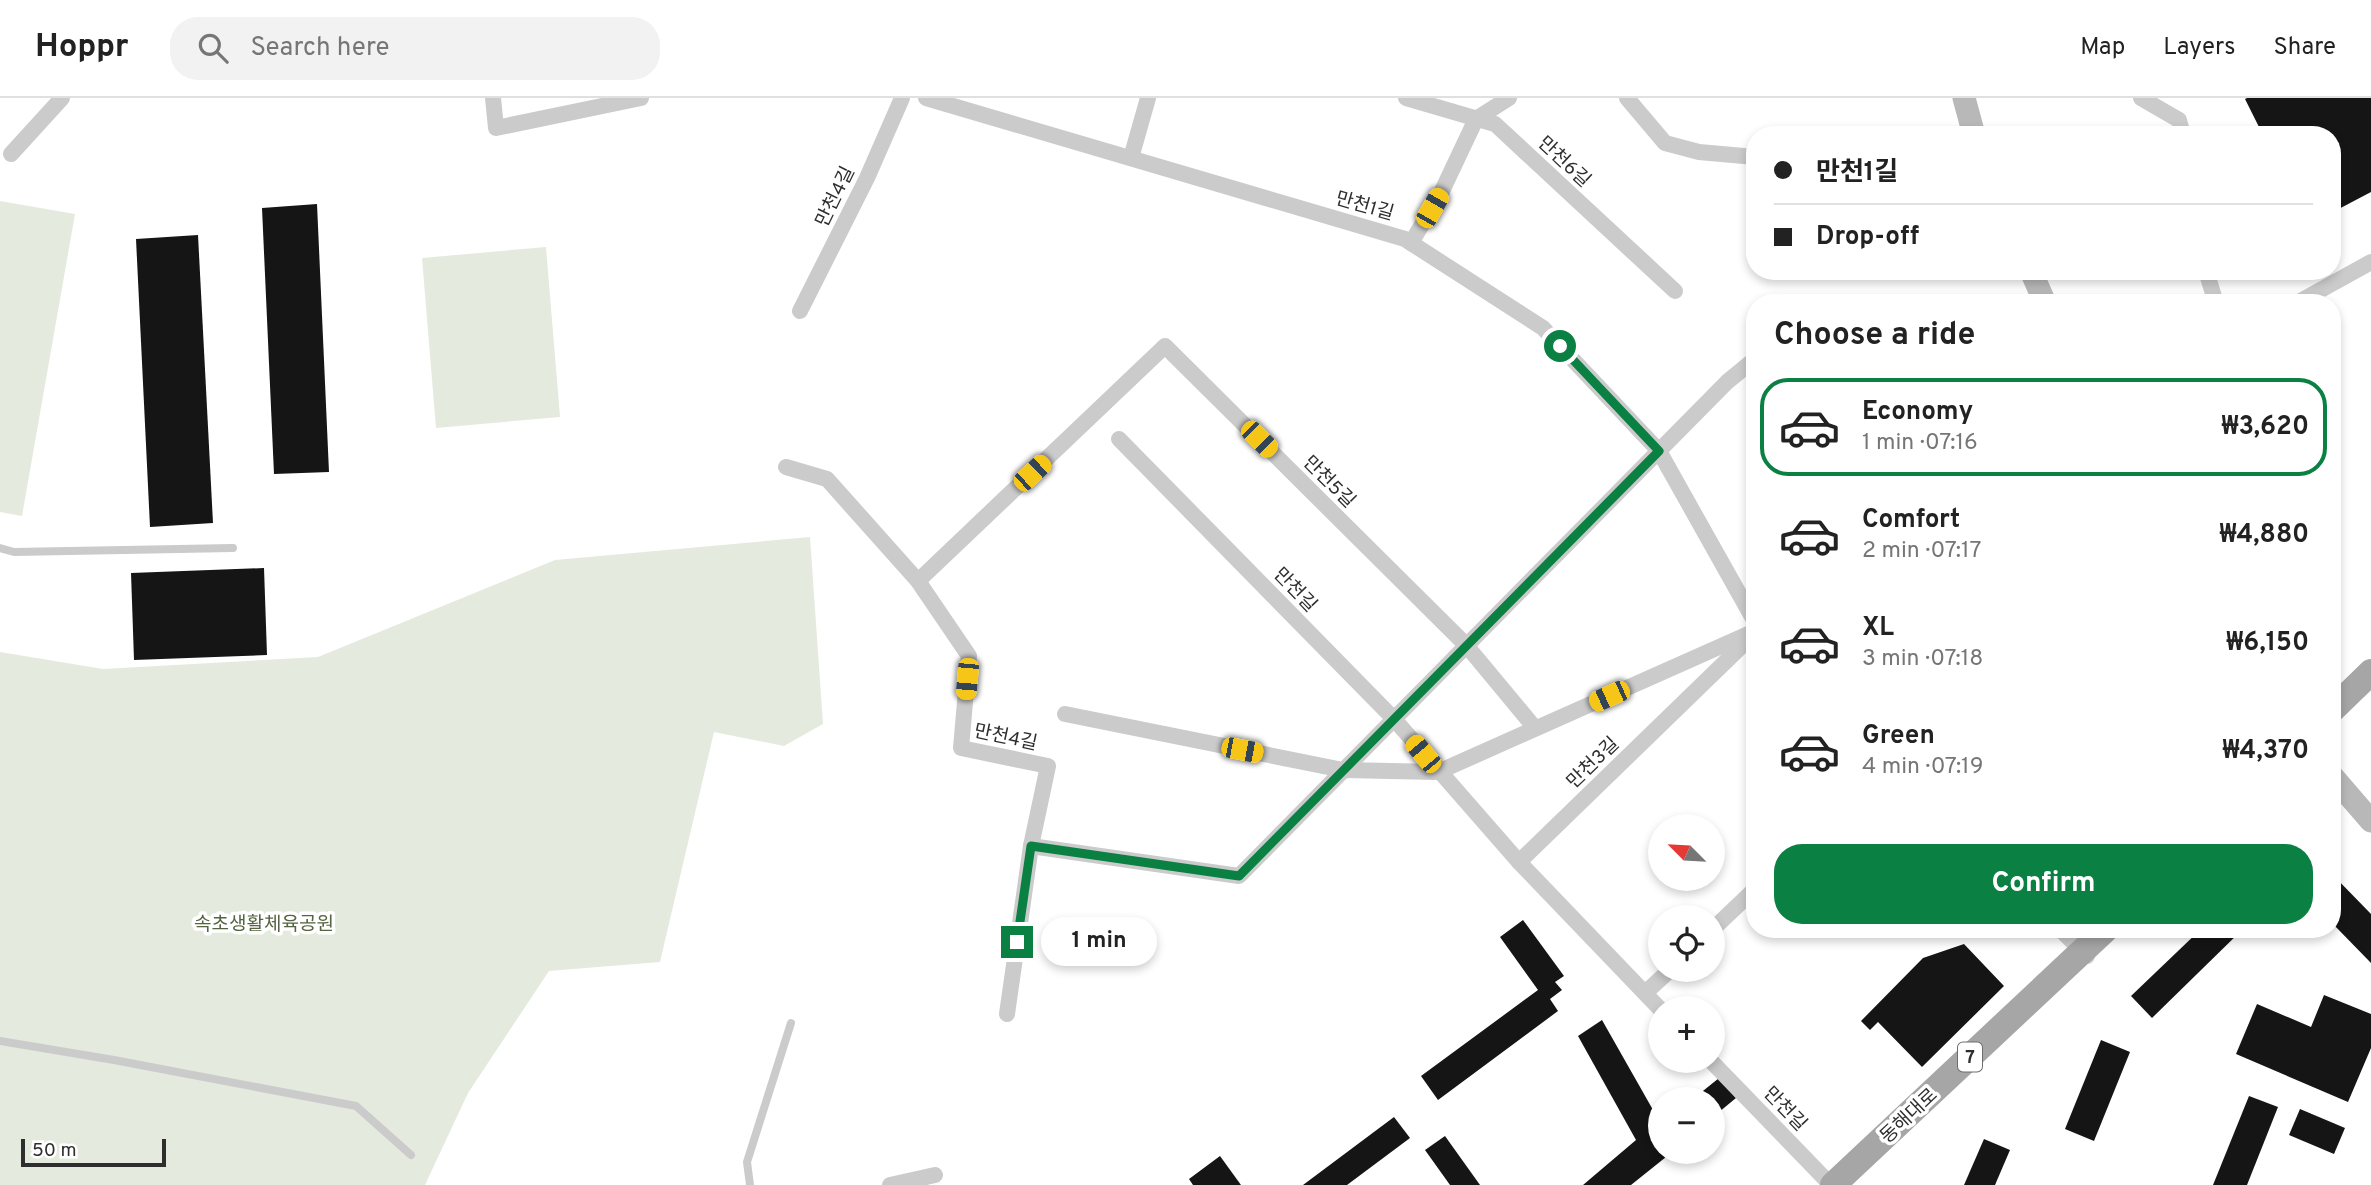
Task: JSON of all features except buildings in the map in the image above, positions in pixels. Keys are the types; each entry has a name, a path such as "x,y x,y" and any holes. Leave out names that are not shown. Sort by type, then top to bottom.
{"main road":[{"path":"2341,701 2371,672"},
{"path":"2341,715 2371,687"},
{"name":"동해대로","path":"1853,1185 2086,955 2099,938"},
{"name":"동해대로","path":"1832,1185 2107,938"}],"street":[{"path":"10,154 62,98"},
{"path":"493,98 496,128 641,98"},
{"name":"만천4길","path":"800,311 867,178 902,98"},
{"name":"만천1길","path":"926,98 1412,243 1544,328 1659,451 1746,606"},
{"path":"1131,158 1148,98"},
{"name":"만천6길","path":"1406,98 1495,124 1675,291"},
{"path":"1412,243 1442,191 1476,119 1509,98"},
{"path":"1627,98 1665,143 1699,152 1746,156"},
{"path":"1964,98 1972,126"},
{"path":"2141,98 2179,120 2181,126"},
{"path":"2341,279 2371,262"},
{"path":"2313,294 2339,280"},
{"name":"만천5길","path":"918,581 1165,346 1466,645 1535,728"},
{"path":"1007,1014 1031,846 1239,876 1727,382 1746,366"},
{"name":"만천길","path":"1119,439 1394,719 1519,862 1648,996"},
{"name":"만천4길","path":"786,467 827,479 918,581 969,656 961,748 1048,766 1031,846"},
{"path":"1065,714 1343,770 1438,772 1746,636"},
{"name":"만천3길","path":"1519,862 1746,641"},
{"path":"2341,787 2371,821"},
{"path":"1725,918 1746,898"},
{"path":"2069,938 2086,955"},
{"path":"1645,993 1657,982"},
{"name":"만천길","path":"1723,1073 1832,1185"},
{"path":"890,1185 935,1175"}],"lane":[{"path":"0,548 14,552 233,548"},
{"path":"750,1185 747,1162 791,1023"},
{"path":"0,1041 127,1062 356,1106 411,1155"}],"green space":[{"path":"0,201 75,214 22,516 0,512"},
{"path":"546,247 560,417 436,428 422,258"},
{"name":"속초생활체육공원","path":"810,537 823,724 784,746 714,732 660,962 549,971 468,1093 425,1185 0,1185 0,652 103,669 318,657 555,560"}],"route":[{"path":"1017,942 1031,846 1239,876 1659,451 1560,346"}]}
